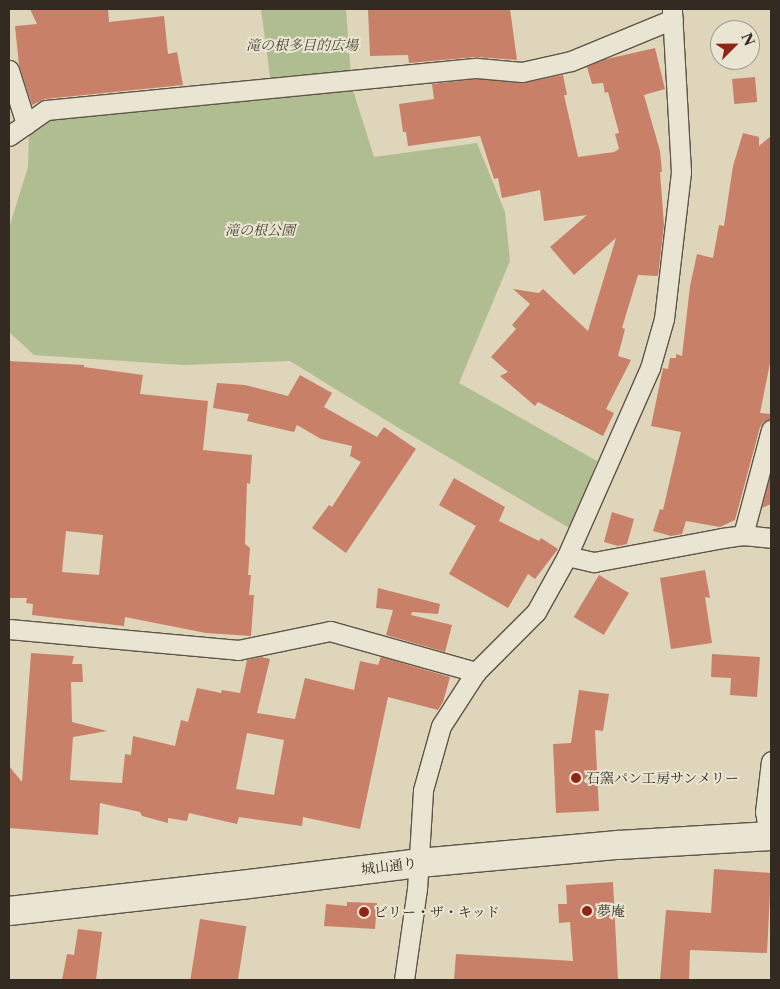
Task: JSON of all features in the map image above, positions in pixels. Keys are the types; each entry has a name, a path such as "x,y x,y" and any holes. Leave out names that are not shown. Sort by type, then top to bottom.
{"street":[{"path":"9,136 46,110 477,68 522,72 571,61 673,14 681,172 664,319 650,368 568,556 536,612 476,672 441,726 423,790 418,863 404,980"},
{"path":"9,70 26,124"},
{"path":"743,535 771,430"},
{"path":"568,556 594,562 743,535 771,538"},
{"path":"9,629 238,650 330,630 476,672"},
{"path":"770,836 765,812 771,761"},
{"name":"城山通り","path":"9,910 241,885 418,863 618,845 770,836"}],"green space":[{"name":"滝の根多目的広場","path":"261,9 346,9 351,76 271,84"},
{"name":"滝の根公園","path":"352,87 374,157 477,143 505,212 510,261 459,383 597,461 571,529 402,430 290,361 183,365 34,355 9,332 9,228 28,167 29,130 46,115"}],"building":[{"path":"30,9 108,9 109,22 164,16 168,54 177,52 183,85 45,99 32,105 19,65 15,26 37,24"},
{"path":"368,9 510,9 517,60 476,57 409,63 408,55 370,56"},
{"path":"655,48 665,89 644,95 660,151 662,172 660,172 664,225 658,276 638,275 622,328 625,329 618,356 631,360 606,409 614,413 603,436 538,402 535,406 500,376 508,372 491,357 516,329 512,325 530,304 513,289 539,293 543,289 588,331 616,238 574,275 550,247 587,215 544,221 540,190 502,198 498,178 494,179 480,136 408,146 406,132 403,132 399,104 434,99 432,84 477,79 521,83 563,75 567,95 564,95 578,157 614,152 619,149 615,134 619,133 608,92 605,93 603,83 592,84 587,67 602,60"},
{"path":"755,77 757,102 734,104 732,79"},
{"path":"743,133 759,137 759,146 771,136 771,358 760,413 771,414 771,419 763,422 760,427 735,520 720,527 686,521 682,534 671,536 653,531 660,509 663,510 681,432 651,426 663,368 668,369 670,358 676,358 676,354 682,356 690,286 697,254 713,258 719,225 724,226 733,166"},
{"path":"9,361 84,365 84,367 143,375 140,394 208,401 203,450 252,455 250,484 247,483 245,544 250,548 248,575 251,575 249,595 254,595 251,636 206,633 125,617 124,626 32,615 33,604 26,603 27,598 9,598","holes":["66,531 103,535 99,575 62,572"]},
{"path":"300,375 332,393 324,407 377,437 384,427 416,449 346,553 312,528 329,505 332,507 361,462 350,456 352,446 321,439 297,425 294,432 247,421 249,414 213,408 217,383 245,385 288,396"},
{"path":"771,473 771,504 762,508"},
{"path":"454,478 505,507 499,521 539,541 541,538 558,549 535,579 528,574 508,608 449,574 476,526 439,505"},
{"path":"612,512 634,519 627,544 618,546 604,542"},
{"path":"705,570 710,598 705,597 712,643 671,649 660,578"},
{"path":"599,575 629,593 604,635 574,617"},
{"path":"378,588 440,604 438,614 412,612 411,615 452,625 445,652 386,635 393,610 376,608"},
{"path":"31,653 74,656 72,664 82,664 83,682 71,682 72,722 107,731 73,737 70,780 122,783 125,754 131,755 133,736 175,746 181,720 188,722 197,688 221,693 222,690 240,693 247,660 261,657 270,659 257,713 295,719 305,678 354,690 360,661 378,665 381,657 450,677 443,702 438,710 388,697 360,829 303,817 302,826 239,817 237,824 189,813 187,821 168,818 168,823 142,816 140,812 100,803 98,835 9,828 9,766 22,782","holes":["247,733 284,740 274,795 236,789"]},
{"path":"712,654 760,657 757,697 730,695 731,678 711,677"},
{"name":"石窯パン工房サンメリー","path":"579,690 609,694 603,731 595,730 599,811 556,813 553,744 571,743"},
{"path":"714,869 771,873 767,953 690,950 689,980 660,980 666,910 711,913"},
{"path":"613,882 618,980 454,980 456,954 573,961 570,922 559,923 558,904 567,904 566,885"},
{"path":"347,902 377,903 375,929 324,926 326,904 347,906"},
{"path":"200,919 246,926 238,980 190,980"},
{"path":"78,929 102,932 96,980 62,980 67,954 74,955"}],"place":[{"name":"石窯パン工房サンメリー","path":"576,778"},
{"name":"夢庵","path":"587,911"},
{"name":"ビリー・ザ・キッド","path":"364,912"}]}
